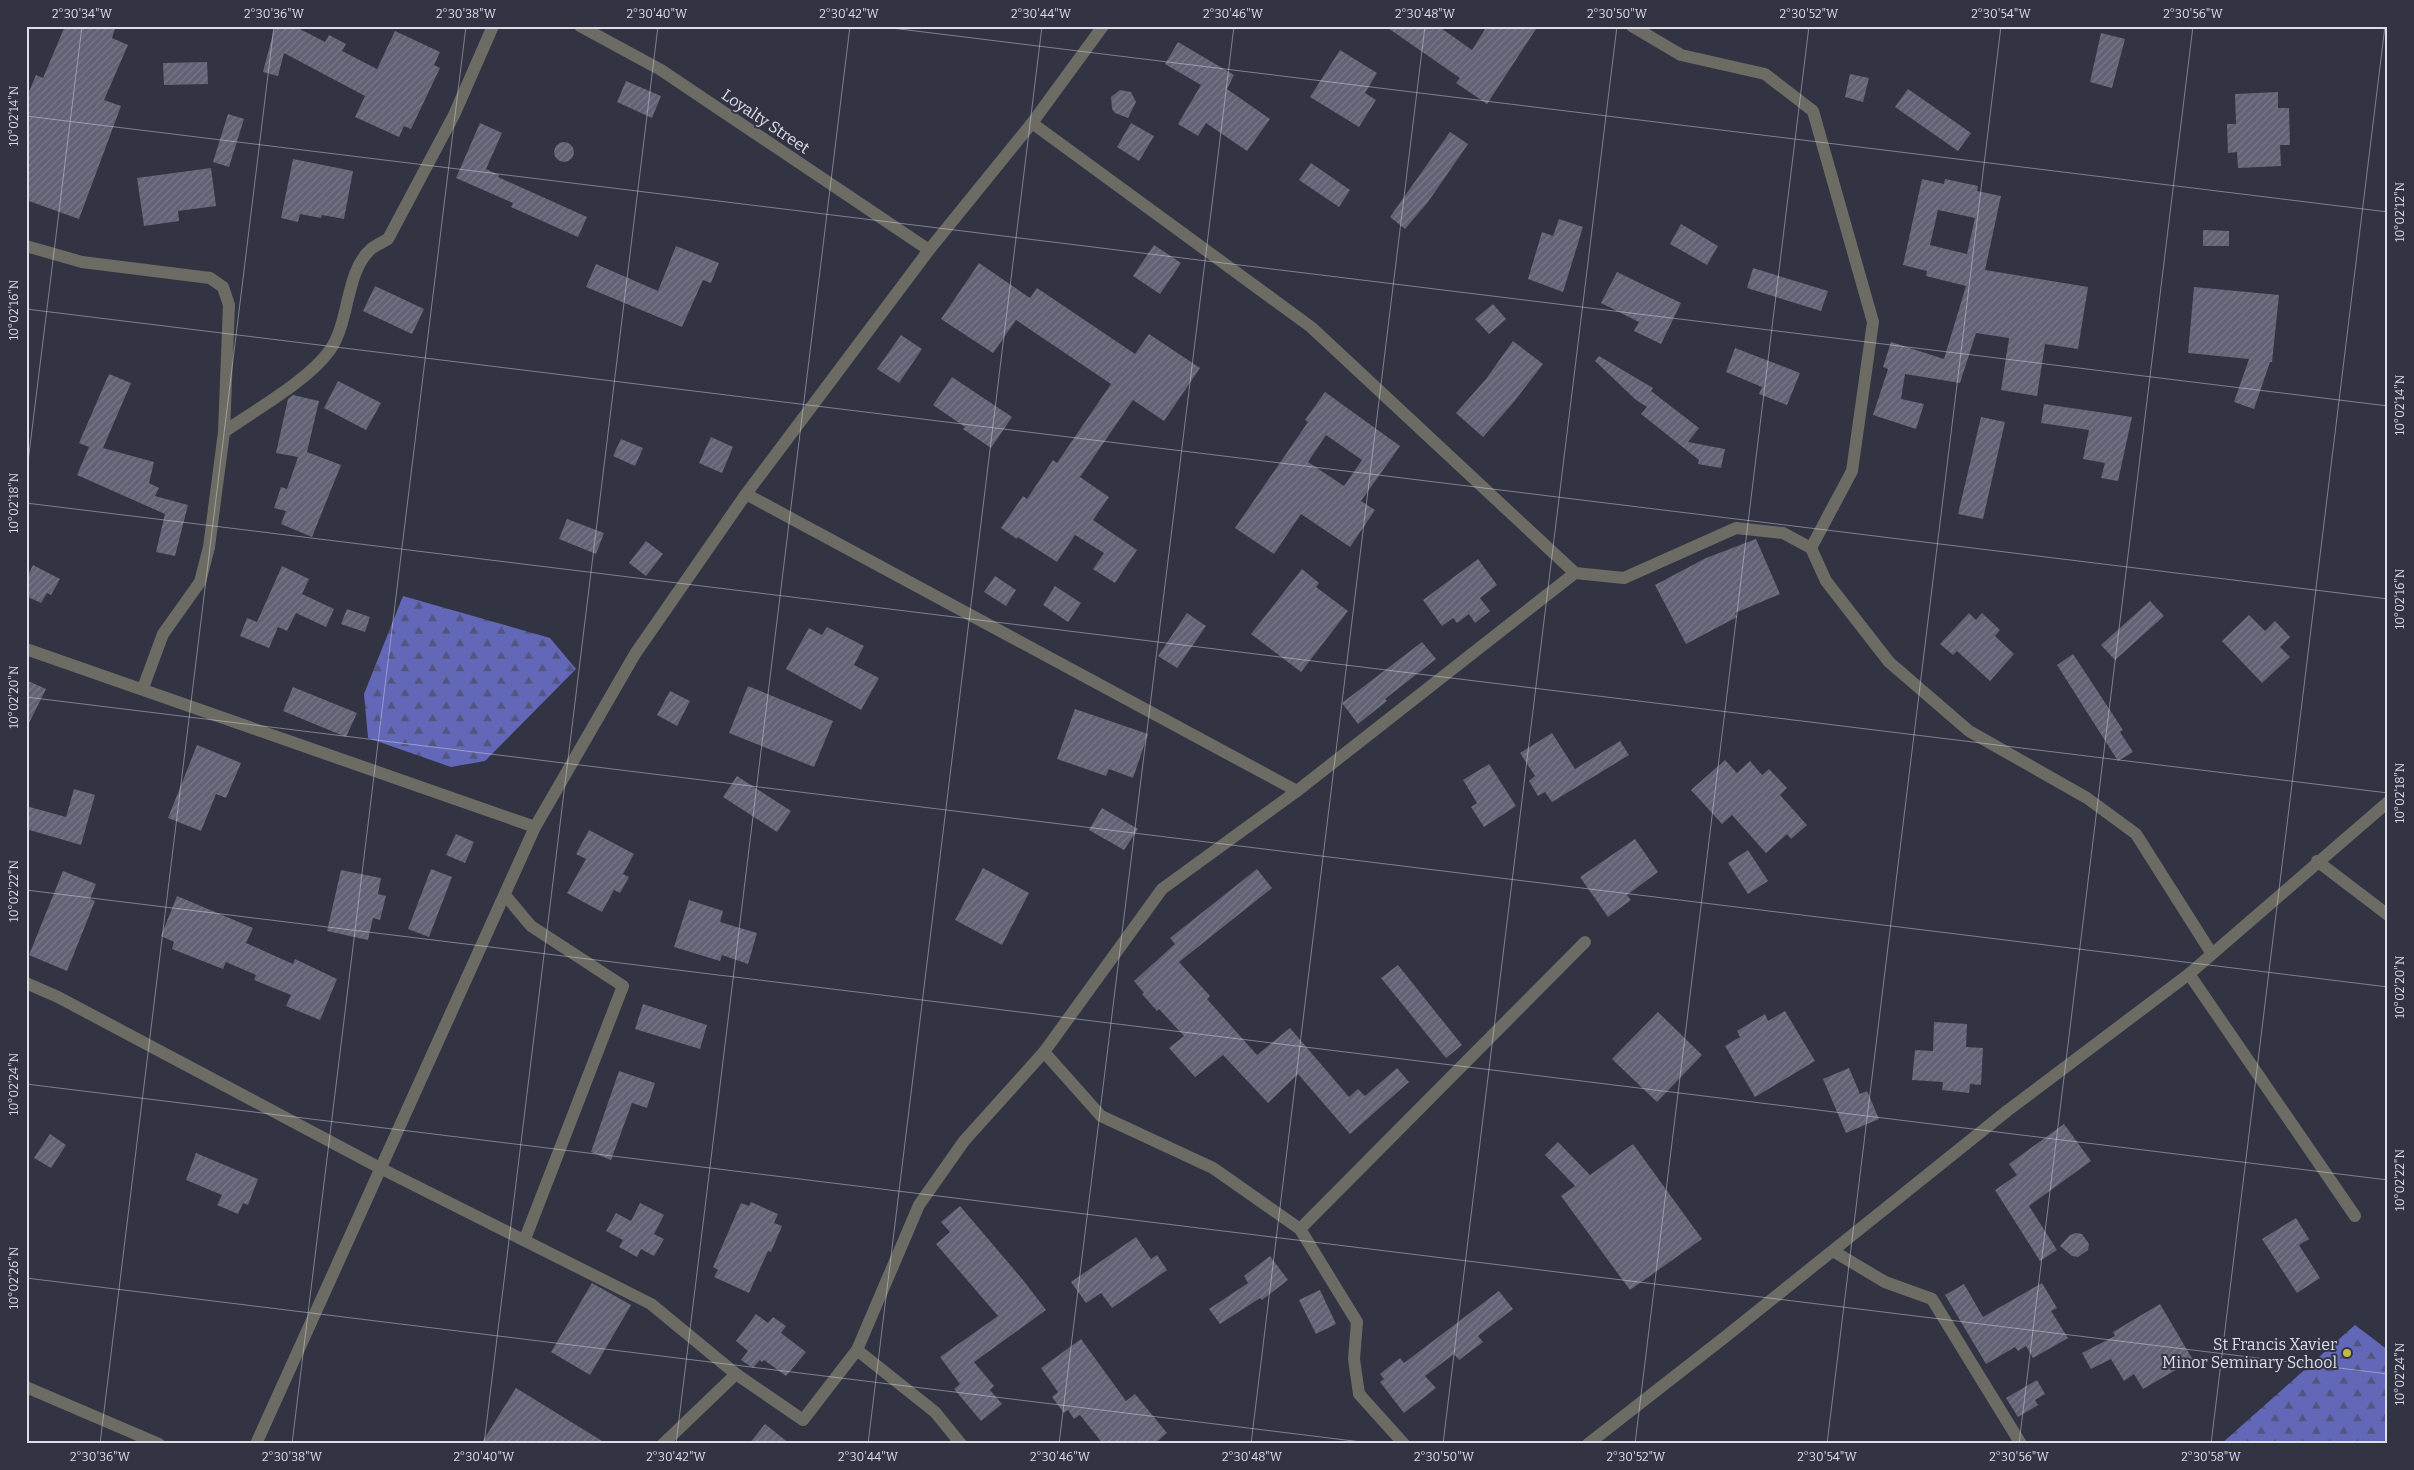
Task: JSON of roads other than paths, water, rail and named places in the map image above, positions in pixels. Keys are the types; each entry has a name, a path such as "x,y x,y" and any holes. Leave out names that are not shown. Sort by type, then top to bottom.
{"street":[{"path":"224,432 312,370 330,350 342,326 358,267 371,249 388,239 454,115 493,26"},
{"name":"Loyalty Street","path":"580,26 661,70 929,250"},
{"path":"256,1444 535,827 635,654 746,494 929,250 1032,123 1103,26"},
{"path":"1632,26 1681,54 1765,74 1813,111 1873,322 1852,471 1811,548"},
{"path":"1032,123 1311,327 1575,573 1624,578 1736,528 1783,533 1811,548 1826,581 1890,662 1969,731 2087,798 2136,834 2212,954"},
{"path":"26,246 82,262 210,278 223,287 229,305 224,432 209,547 200,582 162,634 143,688"},
{"path":"746,494 1297,791"},
{"path":"26,983 58,997 382,1168 651,1304 736,1374 803,1420 857,1350 919,1205 964,1141 1044,1052 1162,888 1297,791 1575,573"},
{"path":"26,649 72,666 143,688 535,827"},
{"path":"1588,1444 2007,1111 2189,974 2317,861 2388,802"},
{"path":"2317,861 2388,915"},
{"path":"505,895 531,926 624,986 525,1240"},
{"path":"1300,1229 1585,942"},
{"path":"2189,974 2355,1216"},
{"path":"1044,1052 1101,1116 1213,1168 1300,1229 1358,1322 1354,1359 1359,1394 1404,1444"},
{"path":"1833,1251 1885,1282 1932,1299 2021,1444"},
{"path":"857,1350 934,1412 961,1444"},
{"path":"663,1444 736,1374"},
{"path":"26,1387 158,1444"}],"place":[{"name":"St Francis Xavier Minor Seminary School","path":"2347,1353"}]}
